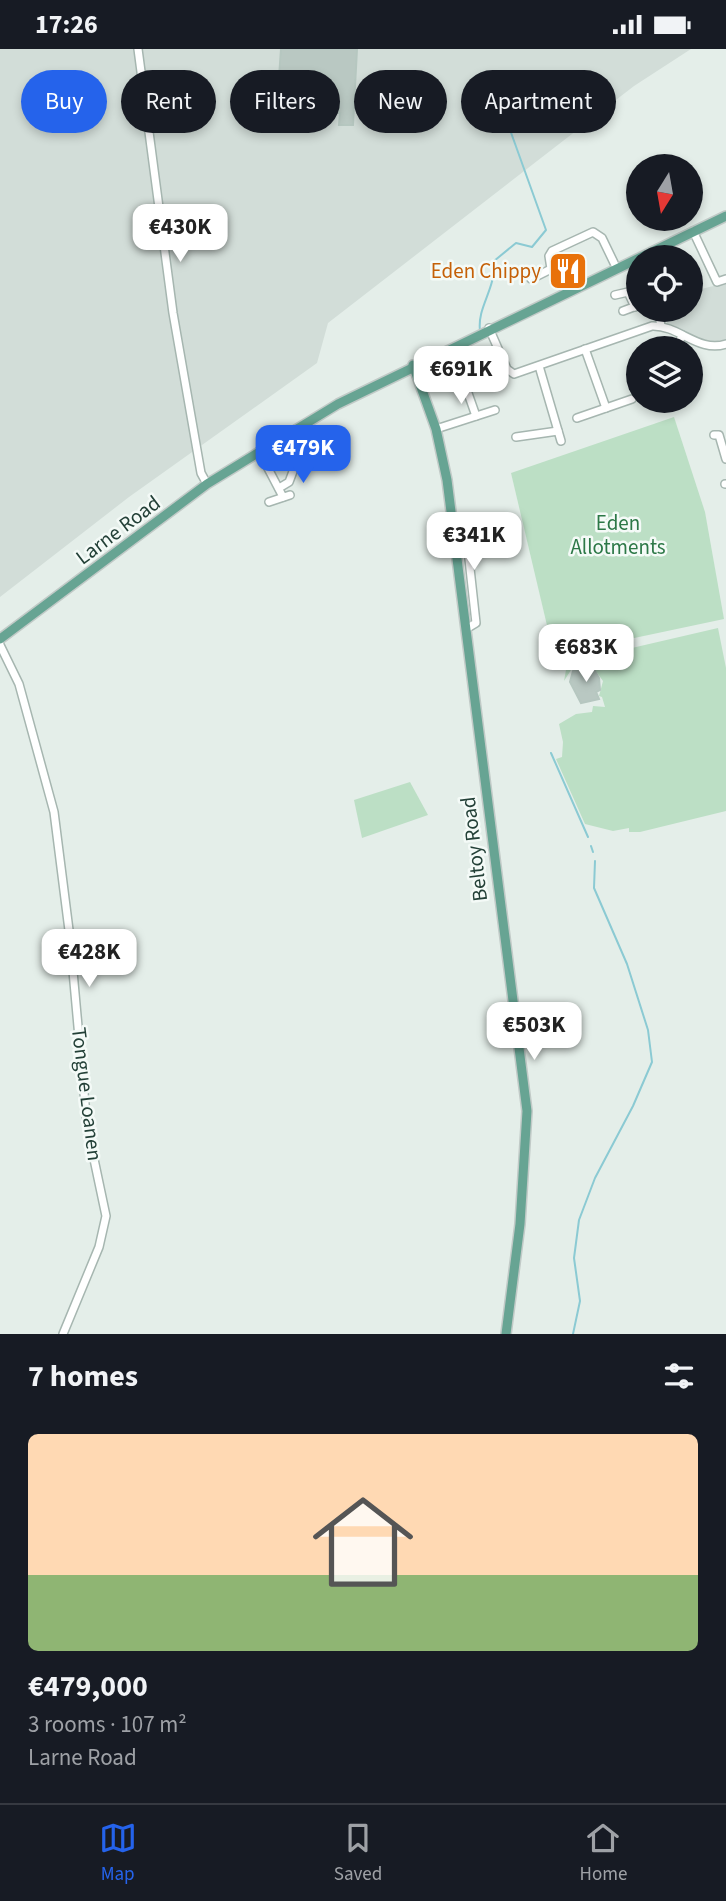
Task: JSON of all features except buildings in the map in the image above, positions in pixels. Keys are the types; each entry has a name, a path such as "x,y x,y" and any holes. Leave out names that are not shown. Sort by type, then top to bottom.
{"main road":[{"name":"Larne Road","path":"704,226 726,216"},
{"name":"Larne Road","path":"0,639 207,484 338,404 413,365 693,231"},
{"name":"Beltoy Road","path":"413,365 436,429 454,537 527,1111 520,1224 506,1334"}],"street":[{"path":"138,49 173,313 201,473 207,484"},
{"path":"693,231 717,282 726,279"},
{"path":"531,279 551,269 549,256 552,251 593,232 600,234 616,267"},
{"path":"615,295 626,292"},
{"path":"660,322 661,326"},
{"path":"489,328 508,376 648,327 661,326 706,346 726,344"},
{"path":"585,349 606,408"},
{"path":"457,362 476,416"},
{"path":"539,366 561,441"},
{"path":"577,418 626,401"},
{"path":"436,429 495,410"},
{"path":"516,437 558,431"},
{"path":"719,434 726,459"},
{"path":"259,451 286,496 269,502"},
{"path":"279,488 289,482 298,458"},
{"name":"Tongue Loanen","path":"0,645 19,684 54,812 70,938 87,1126 106,1216 99,1247 63,1334"}],"shaded area":[{"path":"0,49 691,49 616,100 616,70 461,70 461,133 573,133 328,323 317,363 129,497 0,597"},
{"path":"726,283 726,339 706,344 703,343 703,336 690,336 667,325 667,322 703,322 703,289"}],"green space":[{"name":"Eden Allotments","path":"674,417 705,512 724,619 554,655 511,473"},
{"path":"718,628 726,668 726,811 640,832 629,832 629,828 613,831 585,824 556,759 562,757 563,742 559,724 576,714 592,712 593,706 605,707 602,697 599,696 603,681 592,666 609,669 582,663 571,670 564,681 569,653 604,649 606,654"},
{"path":"410,782 428,815 362,838 354,800"}],"waterway":[{"path":"480,331 481,314 492,281 494,261 516,243 532,247 546,230 511,133"},
{"path":"551,753 588,837"},
{"path":"591,846 593,852"},
{"path":"573,1334 580,1301 574,1258 579,1220 595,1178 633,1106 652,1062 648,1030 627,964 594,888 595,861"}],"place":[{"name":"Eden Chippy","path":"568,271"}]}
